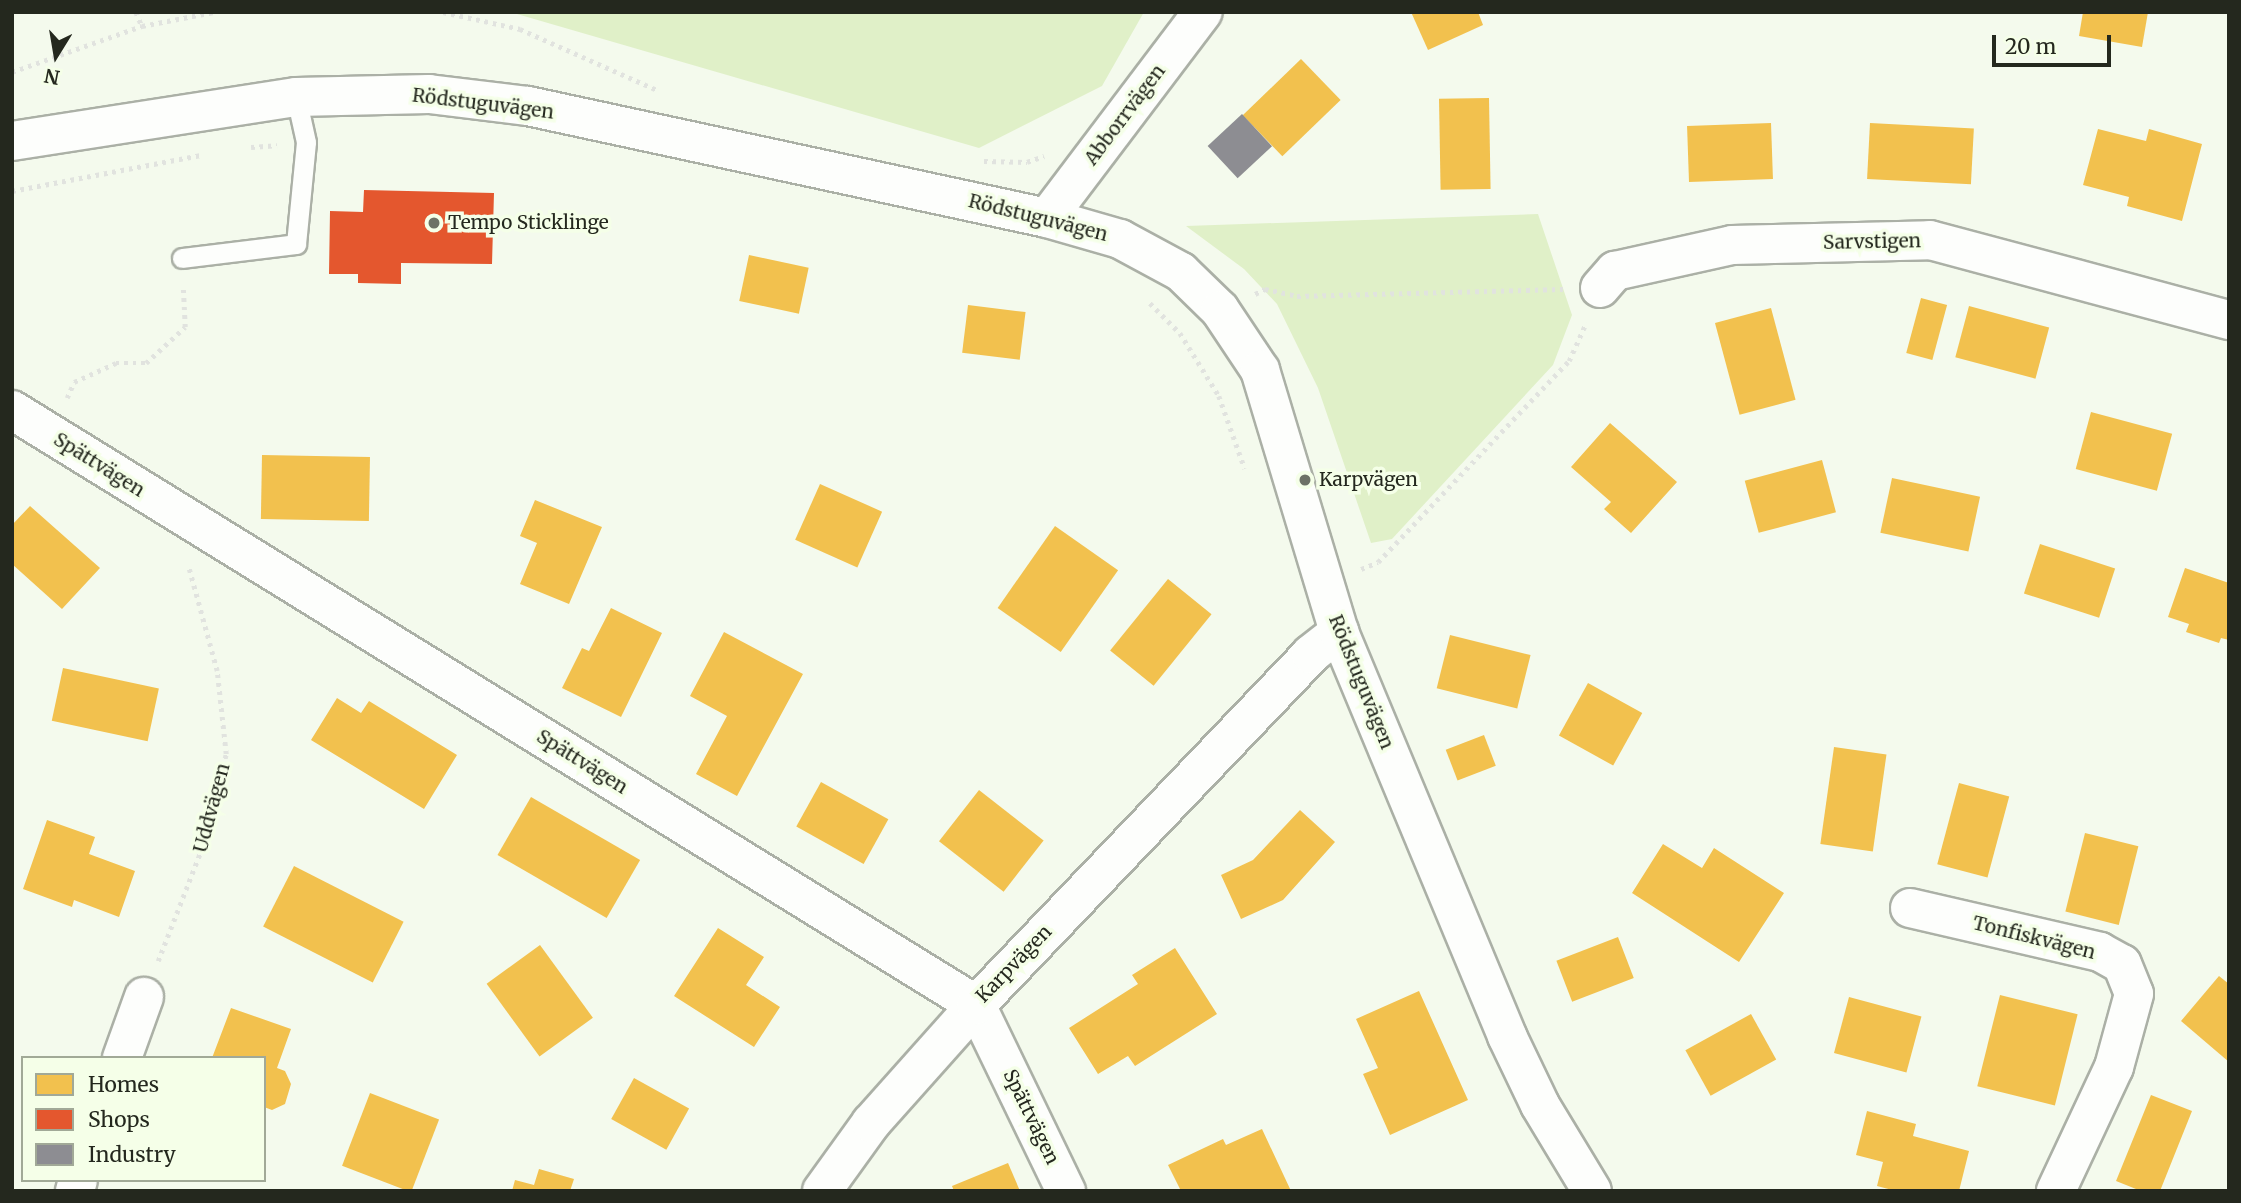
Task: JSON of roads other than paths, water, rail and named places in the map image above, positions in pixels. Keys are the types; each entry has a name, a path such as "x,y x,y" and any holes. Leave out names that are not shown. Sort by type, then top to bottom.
{"street":[{"name":"Abborrvägen","path":"1047,218 1203,12"},
{"name":"Rödstuguvägen","path":"12,141 296,97 429,94 528,106 1047,218 1120,239 1181,272 1220,310 1260,370 1322,584 1339,632 1507,1036 1540,1105 1592,1191"},
{"name":"Sarvstigen","path":"1600,288 1615,271 1732,245 1930,240 2229,320"},
{"name":"Spättvägen","path":"12,411 976,1005 1066,1191"},
{"name":"Karpvägen","path":"822,1191 871,1123 976,1005 1311,654 1339,632"},
{"name":"Tonfiskvägen","path":"1910,908 2100,952 2122,964 2134,994 2114,1067 2056,1191"},
{"path":"123,1056 144,998"}],"lane":[{"path":"182,258 296,244 306,142 296,97"}],"place":[{"name":"Tempo Sticklinge","path":"434,223"},
{"name":"Karpvägen","path":"1305,480"}]}
